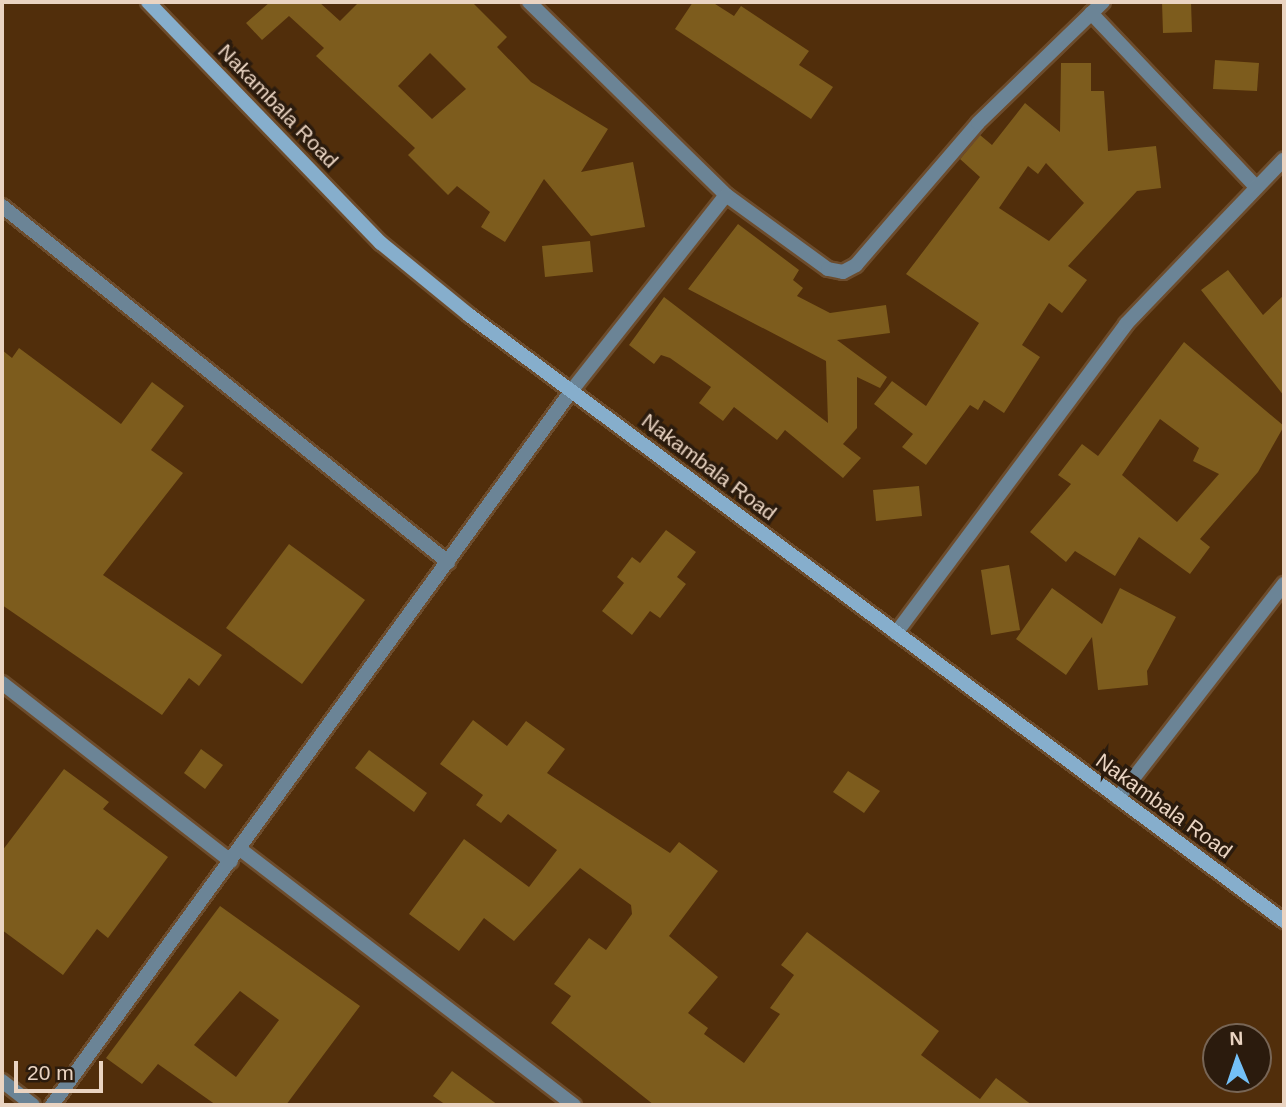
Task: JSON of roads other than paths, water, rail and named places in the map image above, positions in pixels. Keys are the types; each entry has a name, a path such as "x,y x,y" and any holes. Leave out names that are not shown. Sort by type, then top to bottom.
{"main road":[{"name":"Nakambala Road","path":"148,2 381,243 572,390 1284,921"}],"street":[{"path":"529,2 726,195 828,269 843,272 856,265 978,123 1102,2"},
{"path":"1091,13 1254,184"},
{"path":"896,633 1126,324 1254,184 1284,159"},
{"path":"52,1105 572,390 726,195"},
{"path":"2,206 448,562"},
{"path":"1118,798 1284,584"},
{"path":"2,683 231,862"},
{"path":"240,849 574,1105"},
{"path":"2,1081 33,1105"}]}
